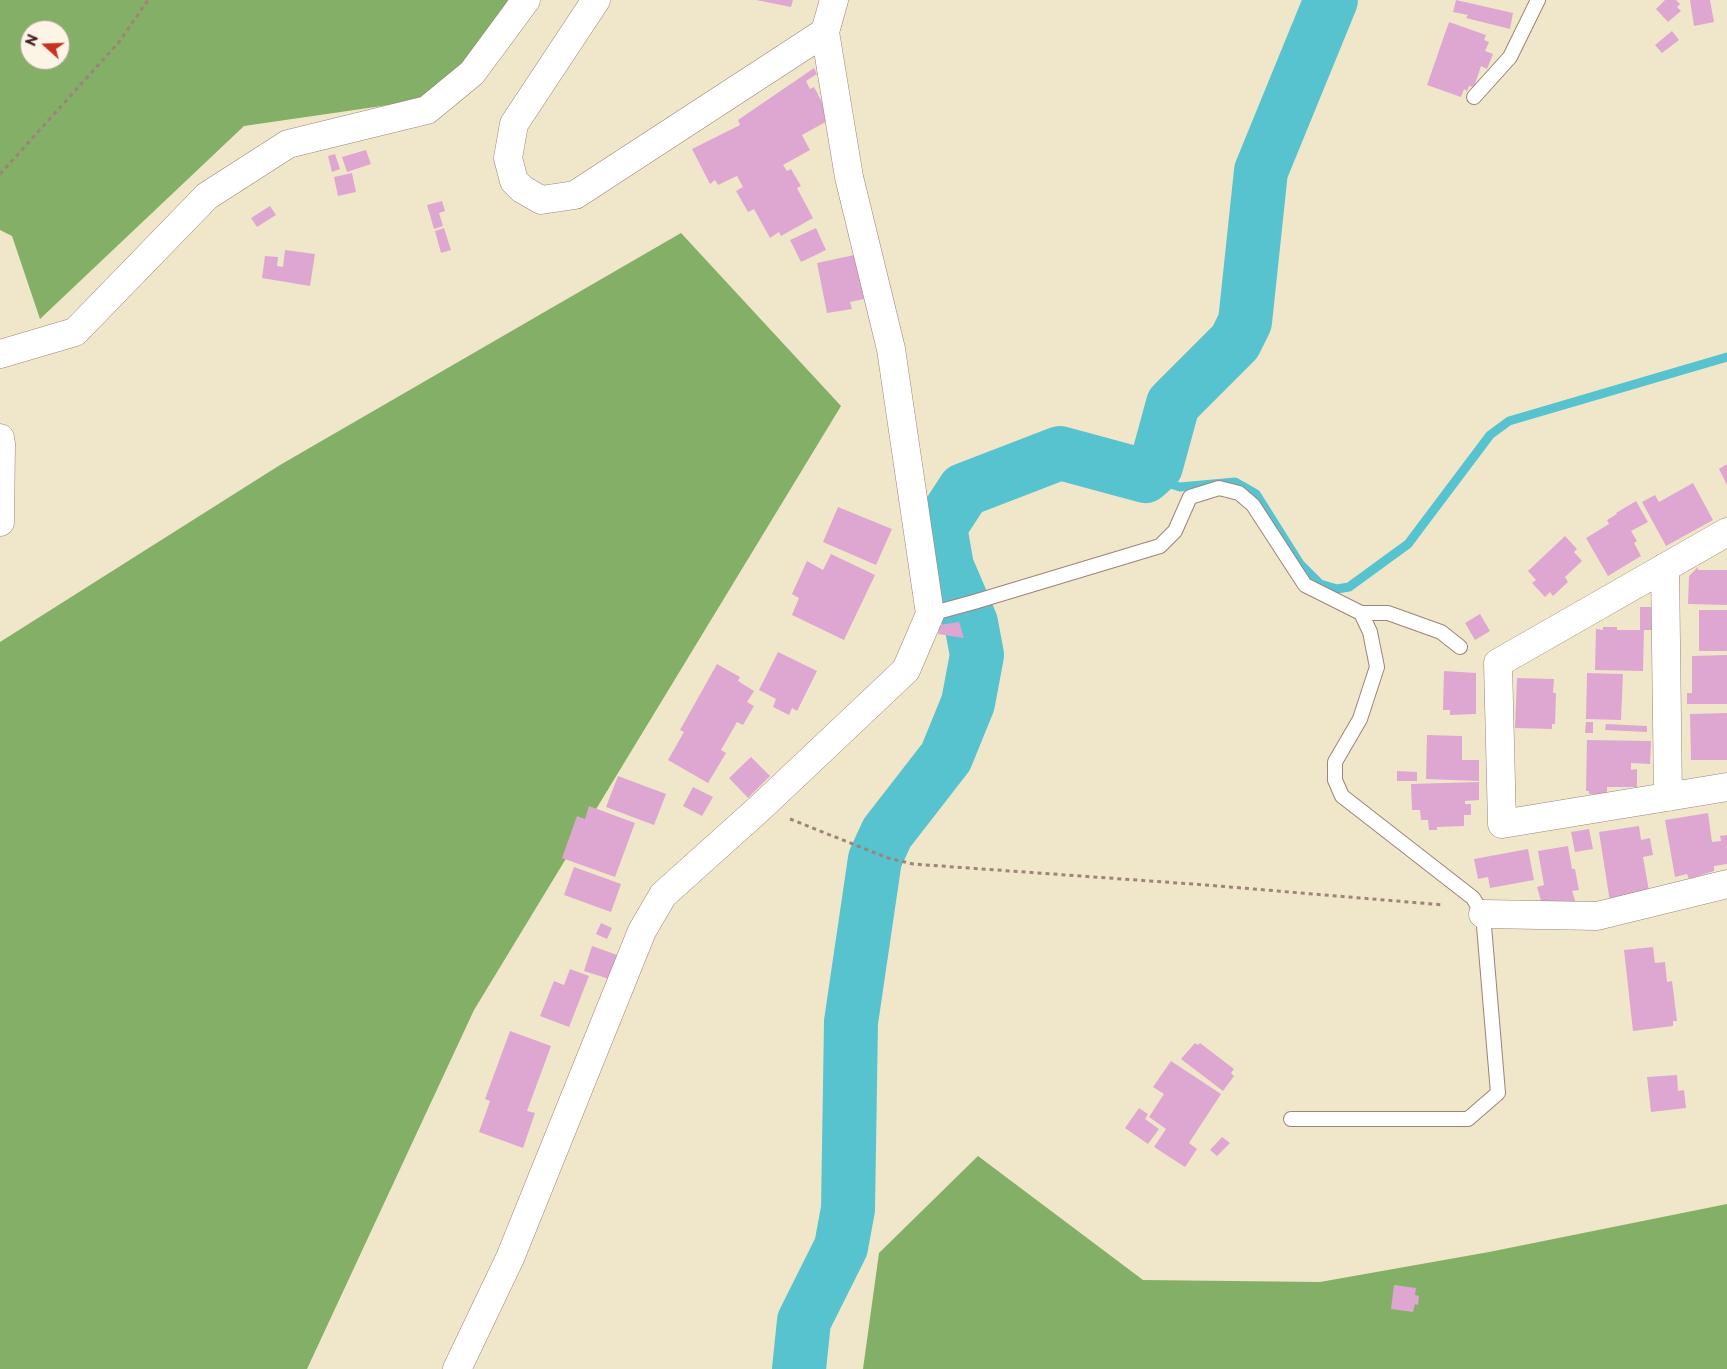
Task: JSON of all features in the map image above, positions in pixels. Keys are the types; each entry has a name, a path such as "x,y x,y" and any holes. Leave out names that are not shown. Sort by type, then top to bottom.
{"street":[{"path":"0,354 75,332 207,196 288,144 427,110 472,73 526,0"},
{"path":"596,0 514,124 508,158 514,181 522,189 541,200 575,195 825,32"},
{"path":"457,1369 510,1258 642,931 663,895 761,808 906,670 941,611 891,348 849,177 825,32 834,0"},
{"path":"0,438 0,522"},
{"path":"1727,532 1498,663 1502,824 1727,787"},
{"path":"1665,567 1668,797"},
{"path":"1483,914 1598,916 1727,884"}],"lane":[{"path":"1474,97 1510,57 1538,0"},
{"path":"941,611 1160,546 1175,531 1190,497 1218,488 1239,492 1253,504 1305,585 1361,613 1388,612 1440,632 1460,647"},
{"path":"1291,1119 1468,1120 1498,1093 1483,914 1473,898 1342,796 1335,780 1335,762 1360,719 1377,667 1370,632 1361,613"}],"path":[{"path":"0,174 119,42 148,0"},
{"path":"761,808 888,858 913,864 1206,885 1467,907 1483,914"}],"green space":[{"path":"0,0 508,0 444,97 244,126 40,319 12,236 0,230"},
{"path":"681,233 841,406 474,1010 307,1369 0,1369 0,642 280,465"},
{"path":"978,1156 1143,1280 1320,1282 1489,1252 1727,1204 1727,1369 863,1369 879,1253"}],"building":[{"path":"756,0 793,0 791,7"},
{"path":"1456,0 1513,13 1510,29 1466,18 1468,15 1453,12"},
{"path":"1665,0 1676,0 1680,4 1677,7 1681,11 1668,22 1656,9"},
{"path":"1690,0 1710,0 1714,22 1694,26"},
{"path":"1449,22 1486,35 1484,40 1489,42 1485,51 1493,54 1487,69 1481,66 1474,87 1469,86 1467,91 1464,89 1461,97 1427,85"},
{"path":"1672,31 1679,40 1662,53 1655,45"},
{"path":"814,68 817,74 806,81 810,89 814,87 831,119 802,135 810,150 783,165 787,171 791,169 801,186 797,188 813,218 781,236 779,232 770,238 754,209 748,212 736,191 743,187 737,176 718,185 715,180 710,184 692,149 740,125 738,120"},
{"path":"366,150 371,164 347,172 342,157"},
{"path":"335,154 340,169 332,172 328,156"},
{"path":"352,173 356,192 338,196 334,177"},
{"path":"442,201 445,211 439,213 443,226 434,229 427,205"},
{"path":"270,206 276,215 257,227 251,218"},
{"path":"444,228 451,250 441,253 435,231"},
{"path":"816,228 826,250 801,262 790,240"},
{"path":"285,250 315,254 310,286 262,278 265,256 278,257 277,266 283,267"},
{"path":"854,255 864,299 850,302 852,309 827,313 817,263"},
{"path":"1727,464 1727,485 1719,469"},
{"path":"1693,483 1713,520 1666,546 1642,502 1655,495 1659,502"},
{"path":"1636,501 1648,522 1631,531 1637,541 1634,543 1641,556 1608,576 1586,538 1609,524 1607,520"},
{"path":"838,507 892,529 876,565 823,542"},
{"path":"1565,536 1577,549 1574,552 1582,561 1565,577 1568,582 1553,596 1550,592 1545,597 1532,583 1536,580 1528,571"},
{"path":"831,554 875,575 844,640 792,615 799,598 792,594 807,561 823,570"},
{"path":"1698,567 1698,570 1727,570 1727,605 1688,604 1689,576"},
{"path":"1640,607 1652,607 1652,630 1644,630 1643,671 1595,670 1596,629 1603,630 1603,627 1617,627 1617,630 1640,630"},
{"path":"1699,610 1727,610 1727,651 1699,651"},
{"path":"1480,614 1490,631 1475,640 1465,623"},
{"path":"959,622 964,638 938,634 940,625"},
{"path":"778,652 817,671 797,711 792,708 789,715 773,707 776,699 759,690"},
{"path":"1727,655 1727,704 1687,704 1687,693 1692,693 1692,656"},
{"path":"717,664 740,677 738,681 754,691 747,702 754,706 743,725 737,722 721,750 726,753 708,783 668,760 684,732 680,730"},
{"path":"1444,671 1476,673 1476,714 1450,715 1450,710 1443,710"},
{"path":"1587,673 1623,674 1621,720 1586,719"},
{"path":"1517,678 1554,679 1553,693 1556,693 1555,724 1552,724 1552,729 1515,728"},
{"path":"1727,713 1727,760 1691,760 1690,714"},
{"path":"1586,722 1593,722 1593,733 1585,733"},
{"path":"1606,724 1647,726 1647,732 1605,730"},
{"path":"1427,735 1462,736 1462,760 1479,760 1479,781 1426,779"},
{"path":"1587,740 1651,741 1650,764 1631,763 1631,770 1637,769 1637,787 1607,787 1607,794 1589,794 1589,791 1586,791"},
{"path":"751,757 770,776 748,798 729,778"},
{"path":"1397,771 1417,772 1417,781 1397,781"},
{"path":"618,776 666,794 654,825 606,807"},
{"path":"1479,782 1479,800 1465,801 1465,804 1471,804 1471,815 1464,815 1464,826 1437,827 1437,830 1429,830 1428,820 1421,820 1420,810 1412,810 1411,784"},
{"path":"693,787 713,797 702,816 683,806"},
{"path":"589,806 635,823 615,877 562,858 577,816 585,819"},
{"path":"1708,813 1712,842 1721,841 1720,836 1727,835 1727,864 1714,866 1714,871 1689,879 1687,874 1675,877 1665,820"},
{"path":"1639,826 1641,840 1650,838 1653,855 1643,857 1649,891 1610,902 1599,832"},
{"path":"1589,829 1593,849 1575,852 1571,832"},
{"path":"1568,846 1572,869 1575,869 1579,890 1572,891 1576,903 1541,901 1537,887 1544,885 1538,851"},
{"path":"1528,849 1534,880 1490,888 1488,877 1478,879 1474,859"},
{"path":"574,867 621,884 611,912 564,895"},
{"path":"601,923 612,928 607,939 596,934"},
{"path":"592,946 617,955 609,979 584,971"},
{"path":"1653,947 1655,963 1665,962 1667,982 1672,981 1677,1021 1673,1021 1673,1026 1633,1031 1624,950"},
{"path":"570,969 589,976 569,1027 540,1016 554,981 564,985"},
{"path":"510,1031 551,1046 527,1111 535,1113 523,1148 479,1132 490,1101 485,1099"},
{"path":"1195,1043 1198,1045 1200,1043 1234,1069 1231,1073 1234,1076 1223,1091 1181,1059"},
{"path":"1171,1061 1221,1094 1189,1143 1197,1149 1185,1167 1154,1147 1166,1129 1149,1117 1164,1094 1153,1087"},
{"path":"1677,1075 1678,1091 1684,1090 1686,1108 1651,1112 1647,1077"},
{"path":"1139,1108 1148,1114 1145,1119 1159,1129 1148,1144 1125,1128"},
{"path":"1222,1137 1230,1143 1217,1156 1210,1150"},
{"path":"1394,1285 1416,1288 1415,1295 1419,1296 1418,1305 1415,1304 1413,1312 1391,1309"}],"waterway":[{"path":"799,1369 804,1321 841,1247 848,1209 851,1022 875,859 887,833 946,757 968,703 977,655 971,623 947,567 940,527 964,490 1060,453 1145,476 1156,466 1173,404 1235,342 1245,322 1261,171 1331,0"},
{"path":"1145,476 1180,487 1235,482 1256,494 1300,564 1320,584 1337,589 1349,587 1408,544 1490,435 1509,421 1727,357"}]}
